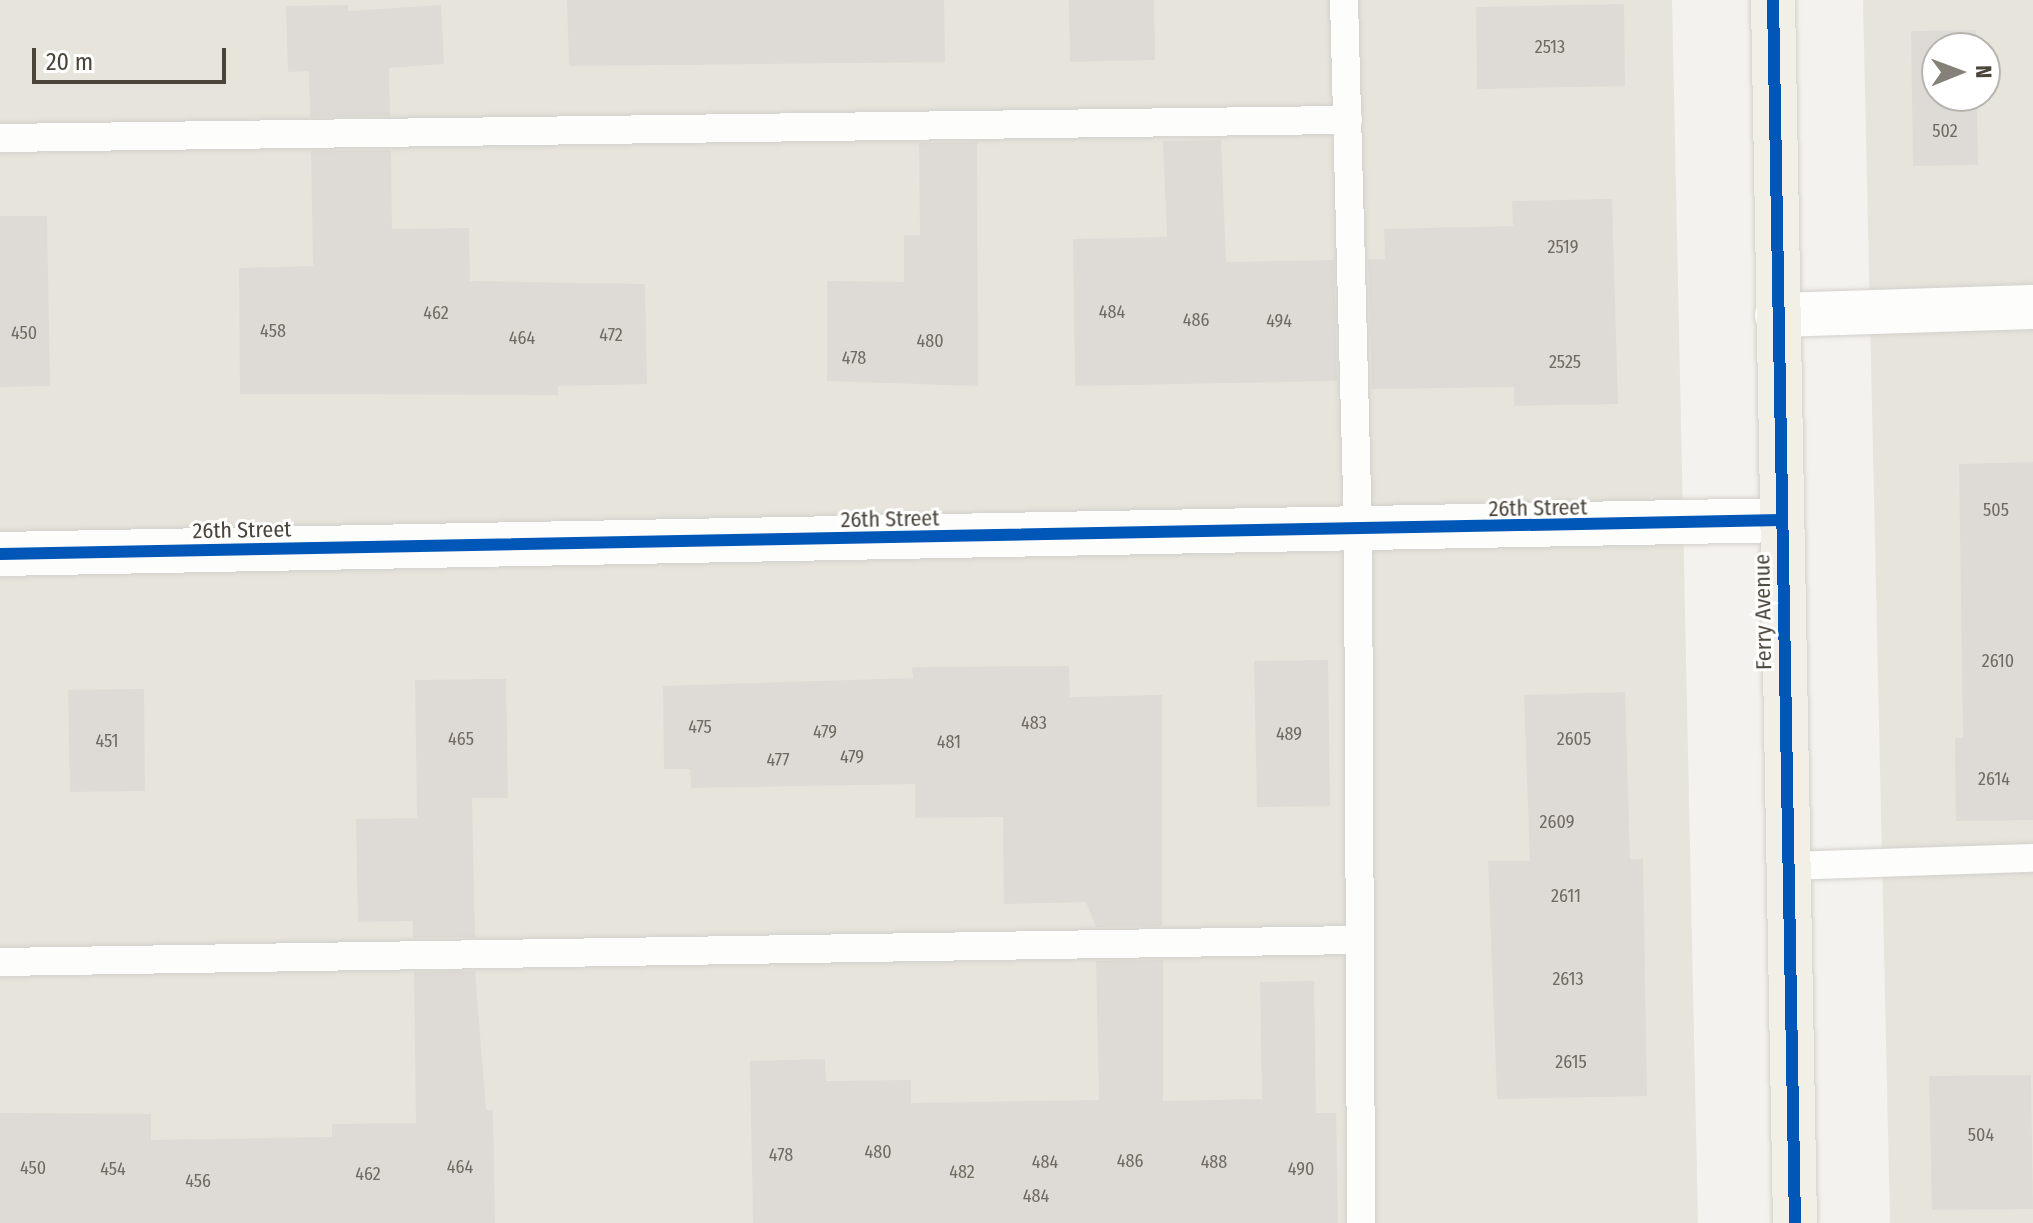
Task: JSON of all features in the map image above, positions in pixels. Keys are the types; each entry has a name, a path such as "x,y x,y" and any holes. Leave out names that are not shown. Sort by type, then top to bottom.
{"main road":[{"name":"Ferry Avenue","path":"1773,0 1795,1223"}],"street":[{"path":"1777,315 2033,307"},
{"name":"26th Street","path":"0,554 1358,531 1781,520"}],"lane":[{"path":"1344,0 1358,531 1361,1223"},
{"path":"0,138 1348,120"},
{"path":"1787,866 2033,858"},
{"path":"0,962 1360,940"}],"shaded area":[{"path":"0,0 1672,0 1698,1223 0,1223"},
{"path":"1863,0 2033,0 2033,1223 1890,1223"}],"building":[{"path":"567,0 944,0 945,62 569,66"},
{"path":"1069,0 1154,0 1155,60 1070,62"},
{"path":"1624,4 1625,86 1477,89 1476,7"},
{"path":"348,5 348,11 441,5 444,64 389,68 390,116 310,117 309,71 288,72 286,6"},
{"path":"1976,30 1921,32 1921,112 1977,112 1978,165 1913,166 1911,31"},
{"path":"1221,140 1226,262 1334,260 1337,381 1075,386 1073,239 1167,237 1163,141"},
{"path":"977,142 978,386 827,381 827,281 904,282 904,235 920,235 919,143"},
{"path":"391,150 392,229 469,228 470,281 645,284 647,384 558,386 558,395 240,394 239,268 313,266 311,151"},
{"path":"1612,199 1618,404 1514,406 1514,387 1372,389 1368,259 1385,259 1384,229 1513,226 1512,201"},
{"path":"0,216 47,216 50,386 0,387"},
{"path":"2033,462 2033,820 1956,821 1955,738 1963,738 1959,464"},
{"path":"1328,660 1330,806 1257,807 1254,661"},
{"path":"1069,666 1070,697 1162,695 1162,926 1096,927 1086,902 1004,904 1003,817 915,818 915,784 691,788 690,769 664,769 663,686 913,678 912,667"},
{"path":"506,679 508,798 472,798 475,937 413,938 413,921 358,922 356,819 417,818 415,680"},
{"path":"144,689 145,791 70,792 68,690"},
{"path":"1625,692 1630,859 1643,859 1647,1096 1497,1099 1488,861 1530,861 1524,695"},
{"path":"1163,960 1163,1101 1262,1099 1260,982 1314,981 1316,1113 1336,1113 1338,1223 753,1223 750,1061 825,1059 826,1081 911,1080 911,1103 1099,1100 1096,961"},
{"path":"475,971 486,1110 493,1110 495,1223 0,1223 0,1113 151,1114 151,1140 332,1137 332,1124 416,1123 414,972"},
{"path":"2031,1075 2033,1209 1932,1210 1929,1076"}],"cycle path":[{"path":"1773,0 1795,1223"},
{"path":"0,554 1781,520"}]}
